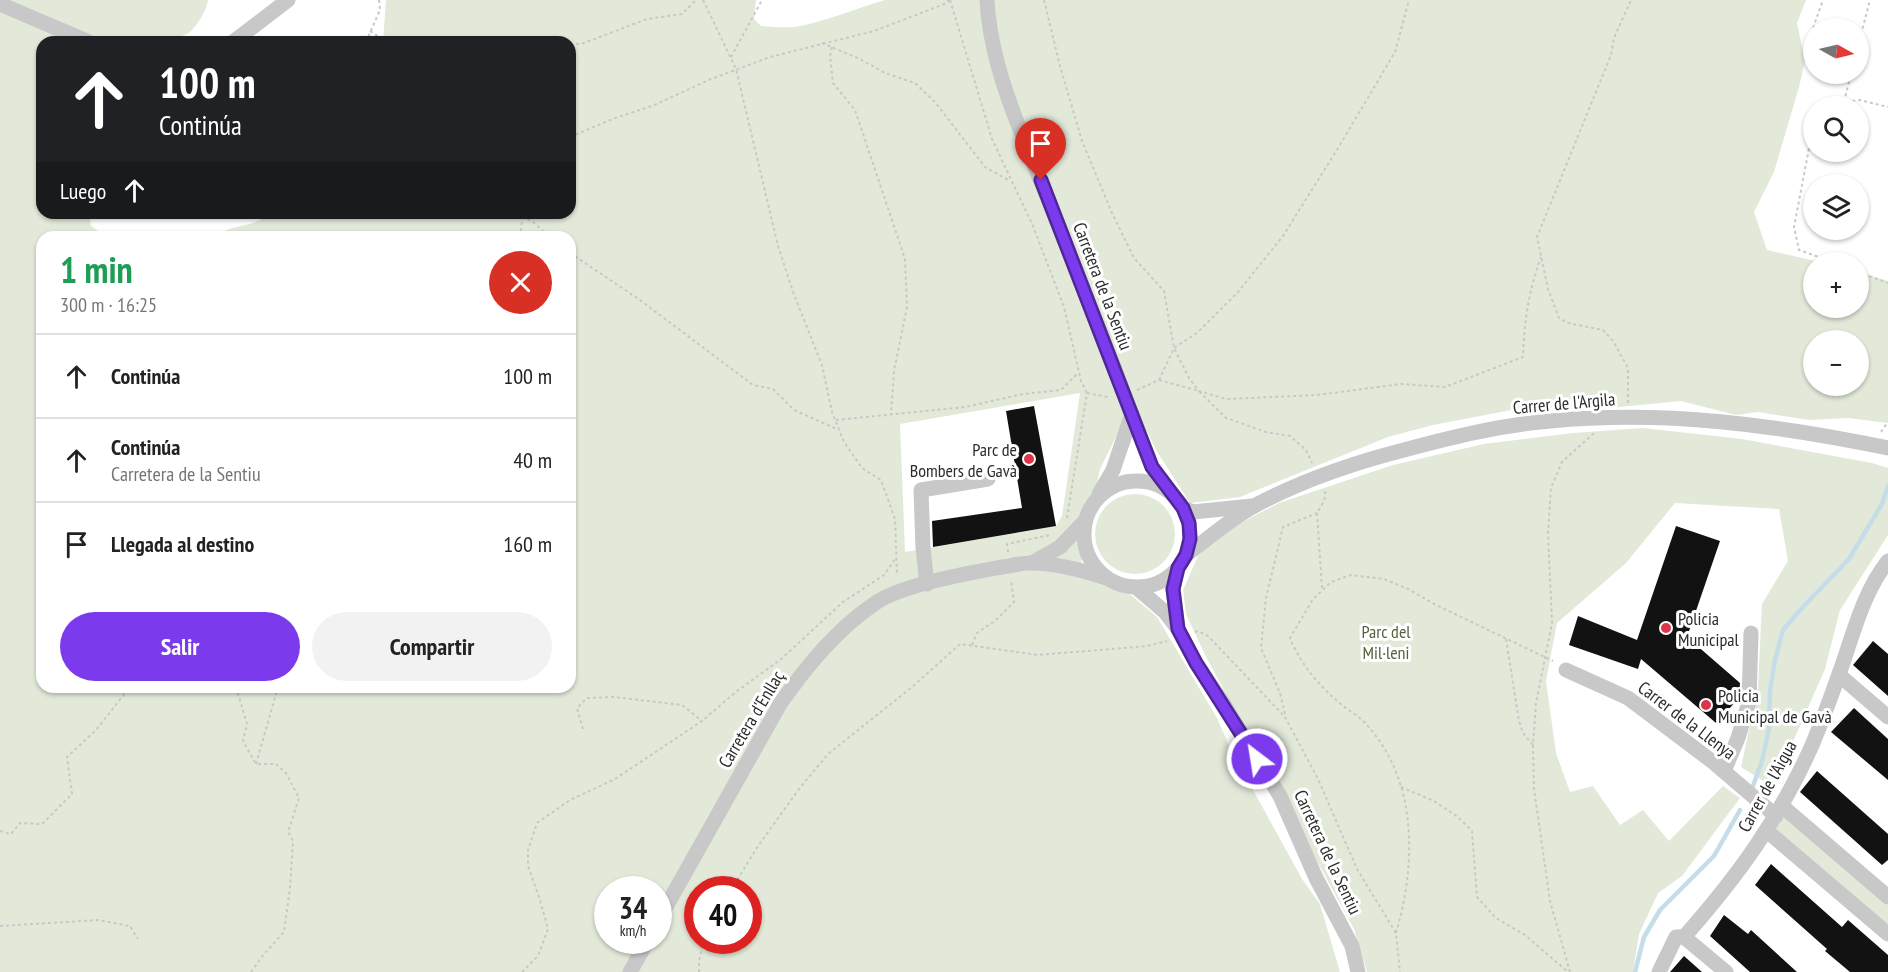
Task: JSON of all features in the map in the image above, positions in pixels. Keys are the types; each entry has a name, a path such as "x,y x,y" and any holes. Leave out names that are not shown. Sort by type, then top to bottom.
{"street":[{"path":"240,36 288,0"},
{"name":"Carretera de la Sentiu","path":"987,0 988,23 993,47 1016,117 1152,467 1172,494"},
{"path":"0,4 75,36"},
{"path":"1098,497 1111,487 1126,481 1142,481 1158,485 1172,494 1183,508 1189,523 1190,539 1182,561 1167,578 1153,585 1137,588 1121,585 1106,578 1094,567 1086,552 1083,537 1085,521 1090,508 1113,470 1132,414"},
{"name":"Carrer de l'Argila","path":"1182,561 1255,505 1347,465 1460,434 1549,421 1613,417 1703,419 1836,437 1886,447"},
{"path":"927,584 921,490 988,479"},
{"name":"Carrer de l'Argila","path":"1183,508 1193,512 1255,505"},
{"name":"Carretera d'Enllaç","path":"1032,562 1060,547 1085,521"},
{"name":"Carretera de la Sentiu","path":"1180,633 1173,589 1182,561"},
{"name":"Carrer de l'Aigua","path":"1659,972 1676,937 1684,937 1723,893 1779,811 1813,743 1861,610 1888,561"},
{"name":"Carretera d'Enllaç","path":"672,896 780,704 803,671 830,642 875,602 912,587 973,572 1032,562 1073,567 1106,578"},
{"name":"Carretera de la Sentiu","path":"1137,588 1165,612 1180,633 1280,796 1317,878 1352,946 1358,972"},
{"path":"1724,771 1738,738 1749,702 1751,633"},
{"name":"Carrer de la Llenya","path":"1566,670 1628,698 1779,811 1888,897"},
{"path":"1839,675 1888,717"},
{"path":"1767,831 1888,934"},
{"path":"1684,937 1726,972"},
{"path":"630,972 640,954"}],"path":[{"path":"368,36 380,10 379,0"},
{"path":"576,44 647,19 682,14 696,0"},
{"path":"703,0 736,69 778,246 793,292 822,365 836,420 844,442 862,468 881,480 895,519 897,576 912,587"},
{"path":"731,57 762,0"},
{"path":"576,134 652,106 736,69 770,57 896,23 950,0 992,140 1033,226 1064,307 1079,372 1087,393 1066,523"},
{"path":"1044,0 1057,56 1082,141 1112,213 1134,258 1164,291 1174,348 1189,378 1226,418 1266,432 1290,436 1306,450 1312,463"},
{"path":"1159,380 1174,348 1197,333 1238,292 1283,236 1395,52 1409,0"},
{"path":"1569,972 1550,901 1534,789 1533,745 1536,703 1552,623 1548,533 1551,488 1562,462 1613,417 1628,408 1628,368 1613,341 1603,330 1568,323 1559,318 1548,289 1537,237 1631,0"},
{"path":"1817,18 1823,0"},
{"path":"1865,18 1870,0"},
{"path":"370,31 378,36"},
{"path":"822,43 860,59 885,73 915,83 935,102 985,166 1012,182"},
{"path":"832,47 830,56 833,83 855,110 905,259 907,307 894,371 891,415"},
{"path":"1869,102 1888,107"},
{"path":"1806,162 1794,227 1800,250 1806,252"},
{"path":"529,219 543,231"},
{"path":"576,257 640,300 753,385 773,389 794,410 840,430"},
{"path":"1087,393 1112,398 1159,380 1226,399 1317,395 1401,384 1445,387 1523,357 1524,320 1531,286 1541,257"},
{"path":"1869,276 1888,283"},
{"path":"836,420 964,407 1023,394 1061,390 1079,372"},
{"path":"1322,590 1317,513 1326,494 1323,486"},
{"path":"1285,717 1280,693 1261,648 1266,598 1283,527 1317,513"},
{"path":"1008,553 1008,544 1056,534"},
{"path":"522,972 538,956 548,929 528,867 528,850 537,823 570,800 615,779 702,722 737,691 780,660 843,602 884,575 896,558"},
{"path":"1400,972 1396,933 1403,910 1409,867 1409,824 1401,787 1395,767 1378,738 1306,670 1290,638 1296,624 1313,598 1331,582 1351,575 1384,579 1544,656 1566,670"},
{"path":"972,645 977,633 996,620 1014,602 1011,579"},
{"path":"740,876 758,846 828,754 912,687 960,644 1038,655 1147,646 1180,633 1198,631 1208,636 1285,717 1318,779 1357,869 1396,933"},
{"path":"1505,638 1519,721 1523,733 1533,745"},
{"path":"0,831 11,834 21,823 42,824 72,794 67,757 96,730 125,693"},
{"path":"238,693 247,724 243,741 256,765"},
{"path":"256,765 276,693"},
{"path":"583,729 577,708 587,698 614,697 682,705 702,722"},
{"path":"251,972 284,932 293,841 288,832 299,798 286,773 276,764 256,765"},
{"path":"1401,787 1434,801 1458,817 1472,831 1477,897 1496,918 1525,935 1569,972"},
{"path":"0,927 98,920 130,926 138,939"},
{"path":"699,972 702,954"}],"green space":[{"path":"0,0 208,0 196,26 181,36 36,36 36,219 90,219 91,226 99,231 36,231 36,693 576,693 576,231 225,231 262,219 576,219 576,36 383,36 386,0 756,0 754,19 761,26 794,27 885,0 1806,0 1797,23 1803,52 1803,70 1799,87 1774,172 1754,212 1767,250 1803,258 1803,318 1869,318 1869,275 1888,281 1888,423 1848,418 1809,420 1758,412 1736,415 1681,401 1599,409 1527,407 1433,425 1388,437 1240,497 1190,503 1156,450 1133,403 1100,469 1079,573 1131,595 1157,617 1217,718 1231,750 1302,879 1320,904 1340,972 0,972","holes":["1080,393 1062,516 1056,526 905,552 900,424"]},
{"name":"Parc del Mil·leni","path":"1643,428 1742,439 1888,468 1888,535 1840,610 1825,669 1773,787 1741,767 1758,688 1762,604 1788,561 1779,509 1675,503 1626,563 1557,623 1546,681 1556,753 1570,792 1593,786 1620,825 1643,810 1669,841 1723,786 1740,798 1682,876 1658,893 1639,934 1633,972 1367,972 1354,929 1206,657 1186,614 1183,590 1198,556 1225,531 1279,503 1393,465 1484,444 1573,433"},
{"path":"1127,494 1143,494 1164,505 1175,526 1175,542 1164,563 1143,574 1127,574 1113,568 1101,556 1095,542 1095,526 1101,512 1113,500"},
{"path":"1785,813 1888,903 1888,927 1775,831"}],"building":[{"name":"Parc de Bombers de Gavà","path":"1034,406 1056,526 933,547 932,521 1022,508 1006,411"},
{"name":"Policia Municipal","path":"1676,526 1720,541 1687,637 1740,683 1739,698 1716,723 1641,659 1638,669 1569,645 1578,616 1637,640"},
{"path":"1873,641 1888,654 1888,696 1853,665"},
{"path":"1854,708 1888,739 1888,780 1831,732"},
{"path":"1817,771 1888,834 1888,860 1882,865 1800,792"},
{"path":"1771,864 1842,927 1848,920 1888,955 1888,972 1850,972 1825,951 1827,949 1755,885"},
{"path":"1724,915 1748,934 1751,930 1797,972 1750,972 1710,936"},
{"path":"1684,956 1702,972 1670,972"}],"waterway":[{"path":"1753,786 1762,761 1769,729 1770,691 1783,630 1849,559 1882,504 1888,486"},
{"path":"1635,972 1644,937 1660,910 1714,856 1740,810"}],"place":[{"name":"Parc de Bombers de Gavà","path":"1029,459"},
{"name":"Policia Municipal","path":"1666,628"},
{"name":"Policia Municipal de Gavà","path":"1706,705"}],"route":[{"path":"1041,180 1152,467 1178,500 1189,523 1190,539 1186,555 1178,568 1173,589 1178,629 1196,663 1257,759"}]}
